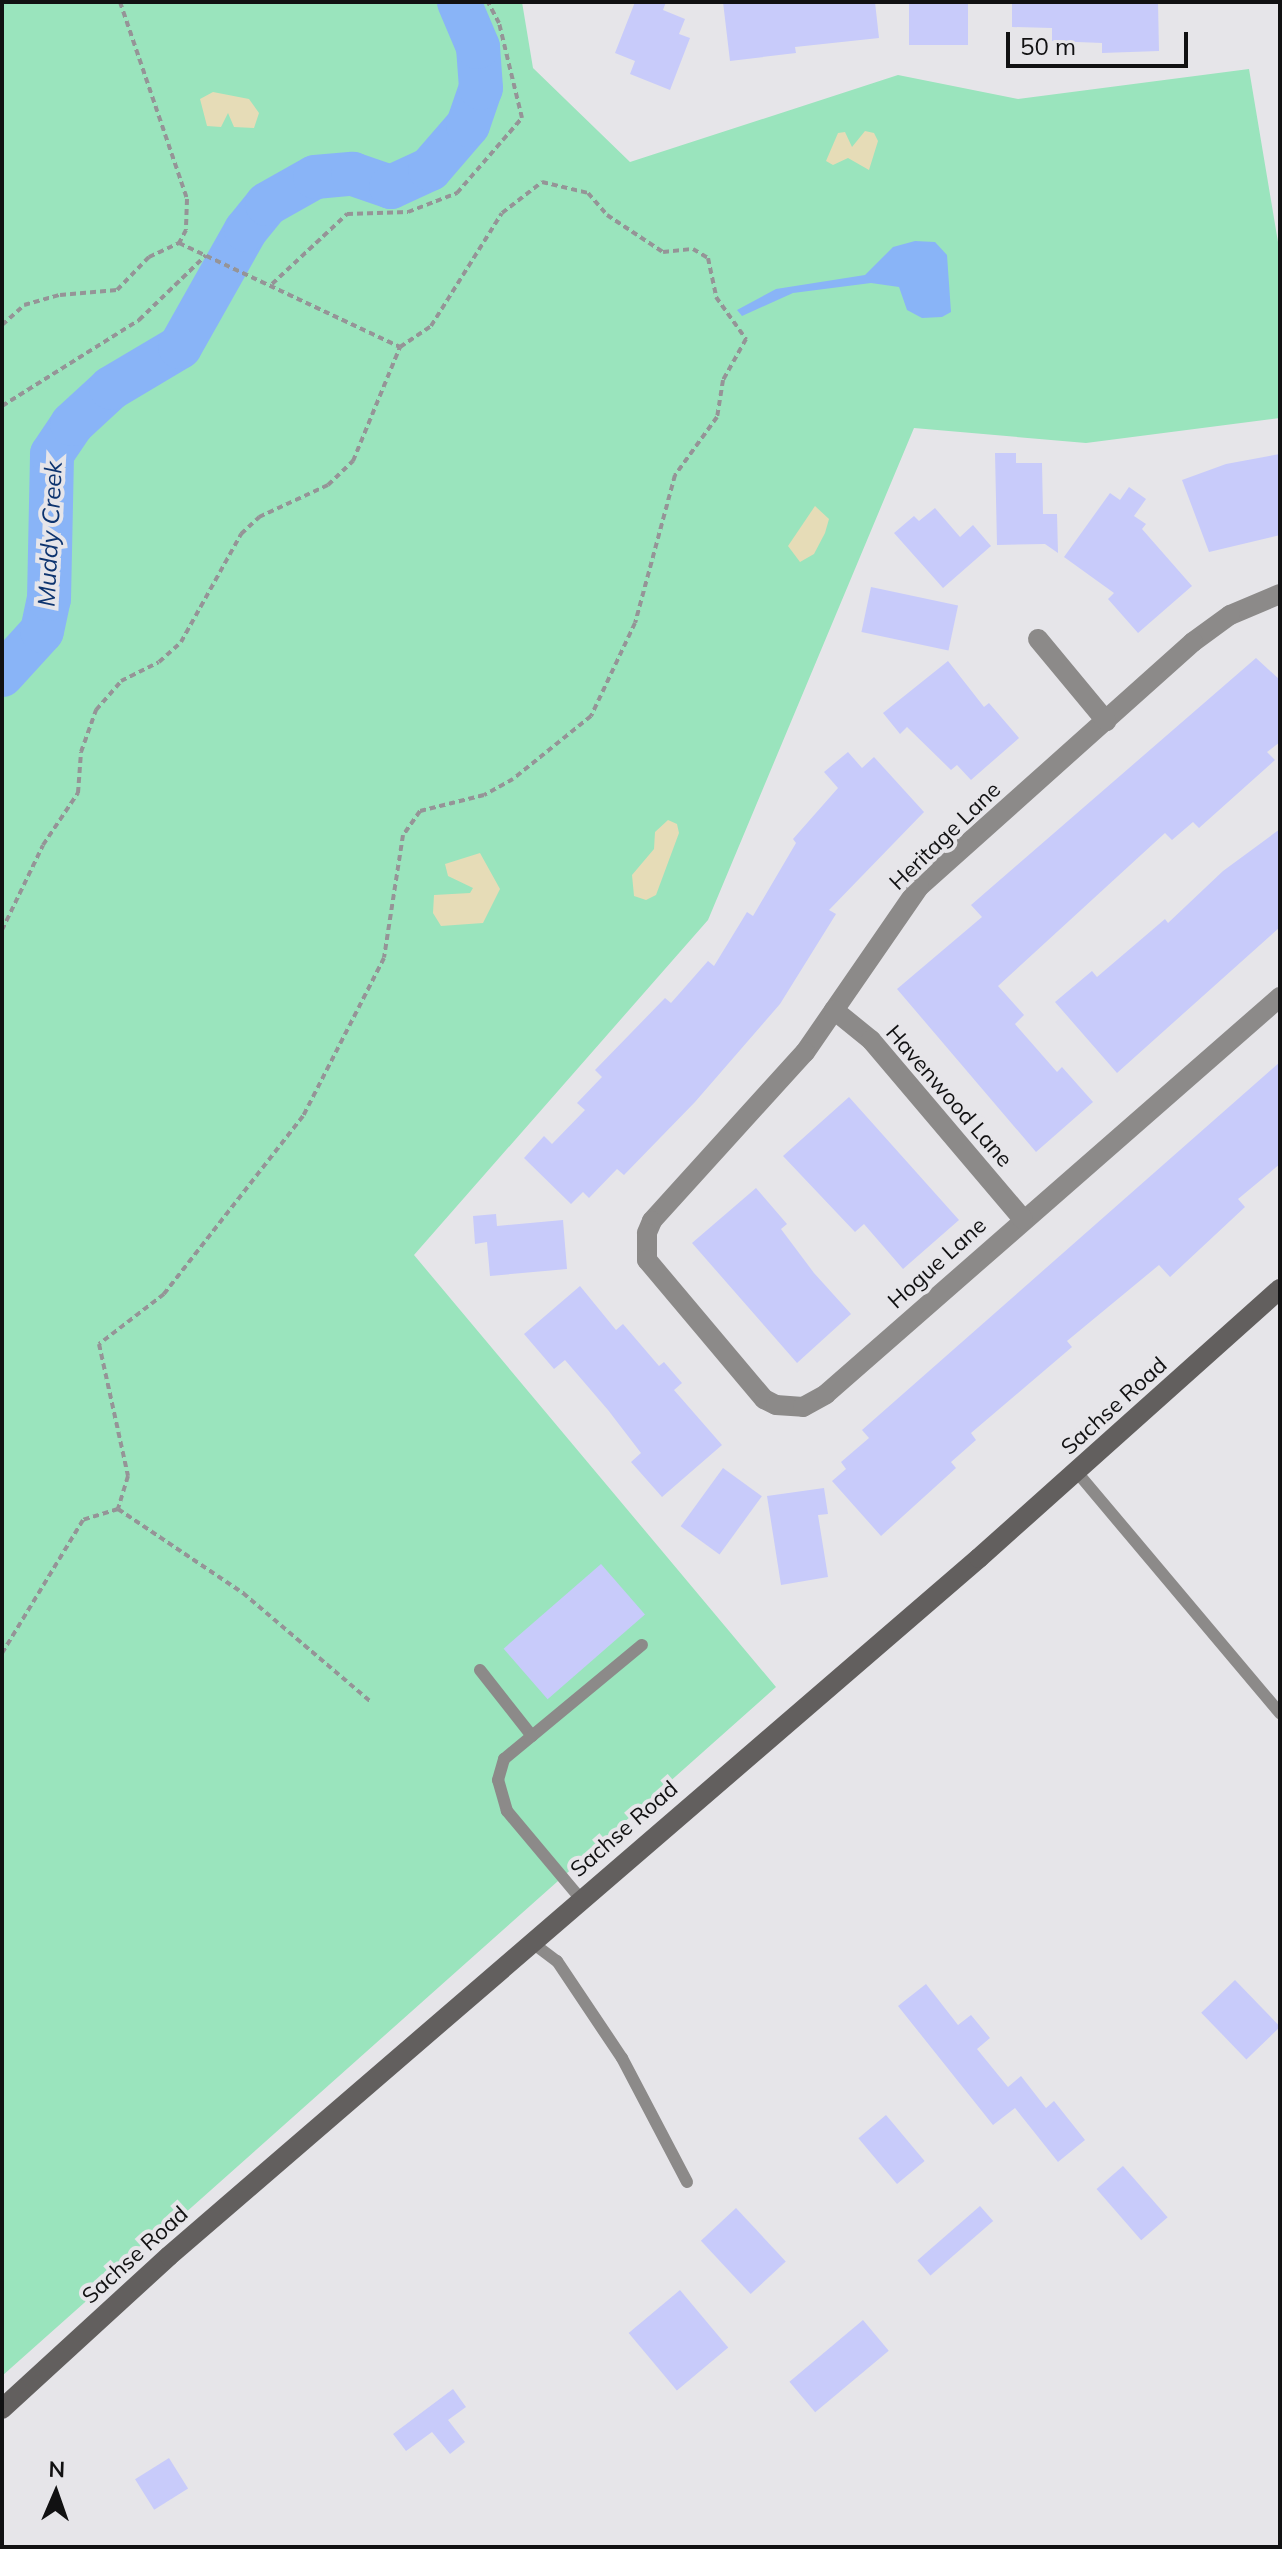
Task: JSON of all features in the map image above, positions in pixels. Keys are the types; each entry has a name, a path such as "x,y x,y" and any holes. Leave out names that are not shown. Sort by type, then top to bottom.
{"main road":[{"name":"Sachse Road","path":"2,2409 530,1941 1076,1471 1280,1289"}],"street":[{"name":"Heritage Lane","path":"645,1247 652,1221 805,1052 919,887 1193,642 1230,615 1280,594"},
{"path":"1038,639 1106,721"},
{"name":"Hogue Lane","path":"645,1247 652,1272 755,1389 776,1405 790,1408 826,1394 1280,997"},
{"name":"Havenwood Lane","path":"834,1010 871,1040 1023,1219"}],"lane":[{"path":"1076,1471 1280,1713"},
{"path":"580,1898 507,1811 498,1780 504,1759 642,1645"},
{"path":"480,1670 532,1736"},
{"path":"530,1941 557,1961 622,2058 687,2182"}],"path":[{"path":"2,325 24,305 60,295 117,290 149,257 179,243 186,230 187,199 120,2"},
{"path":"272,284 347,214 408,212 457,193 522,118 499,23 488,2"},
{"path":"2,930 43,845 78,793 81,752 96,710 121,681 159,662 181,642 250,525 328,485 353,461 400,347 431,326 502,213 542,182 588,193 607,215 663,252 693,249 708,258 716,297 746,339 723,380 717,417 675,475 635,623 591,716 513,779 484,795 420,811 403,835 384,958 303,1116 164,1294 99,1344 128,1476 118,1509"},
{"path":"179,243 272,284 400,347"},
{"path":"2,406 139,320 209,256"},
{"path":"2,1653 83,1520 118,1509"},
{"path":"118,1509 243,1593 370,1701"}],"green space":[{"path":"2,2 522,2 533,68 630,162 898,75 1018,99 1249,69 1280,254 1280,418 1086,443 914,428 708,920 414,1255 776,1687 2,2376"}],"sand":[{"path":"213,92 249,99 259,113 254,128 234,127 228,113 221,127 207,126 200,99"},
{"path":"865,131 874,133 878,141 869,170 848,158 833,165 826,161 838,133 845,132 852,147"},
{"path":"815,506 829,519 814,554 800,562 788,546"},
{"path":"668,820 677,824 679,833 656,895 646,900 634,896 632,875 654,849 655,832"},
{"path":"480,853 500,889 483,923 441,926 433,913 434,895 470,893 473,888 448,876 445,864"}],"water":[{"path":"915,241 935,242 947,255 951,312 942,317 922,318 907,310 899,287 871,283 793,293 742,316 737,310 776,289 865,275 893,247"}],"building":[{"path":"635,2 666,2 663,10 685,19 679,34 690,38 670,90 630,74 635,61 615,53"},
{"path":"723,2 875,2 879,38 795,47 796,53 730,61"},
{"path":"909,2 968,2 968,45 909,45"},
{"path":"1012,2 1158,2 1159,51 1102,53 1102,43 1052,41 1052,28 1012,27"},
{"path":"995,453 1016,453 1016,463 1042,463 1043,514 1057,514 1058,553 1045,544 997,545"},
{"path":"1280,454 1280,535 1209,552 1182,480 1226,464"},
{"path":"1129,487 1146,499 1134,516 1146,524 1142,529 1192,586 1138,633 1108,599 1114,593 1064,557 1110,493 1120,500"},
{"path":"935,508 960,537 973,525 991,546 943,588 894,533 914,516 919,521"},
{"path":"871,587 958,606 948,650 861,632"},
{"path":"1256,658 1280,680 1280,742 1267,752 1275,760 1199,828 1193,822 1172,840 1165,833 998,986 1024,1015 1015,1024 1057,1072 1062,1067 1093,1102 1036,1152 897,989 982,917 971,905"},
{"path":"948,661 984,707 989,703 1019,738 971,780 957,765 951,770 907,727 900,734 883,713"},
{"path":"848,752 862,768 874,757 924,812 829,910 836,914 780,1004 695,1102 624,1175 617,1169 589,1198 583,1192 571,1204 524,1158 544,1136 552,1144 585,1110 577,1103 602,1077 595,1070 665,998 671,1003 708,961 714,966 747,912 753,916 796,843 793,839 838,788 824,772"},
{"path":"1280,829 1280,927 1117,1073 1055,1002 1092,971 1097,977 1165,919 1168,923 1223,871"},
{"path":"1280,1062 1280,1164 1238,1199 1245,1207 1170,1277 1159,1265 1067,1341 1072,1347 971,1433 976,1440 951,1462 956,1468 881,1536 832,1481 846,1469 841,1462 869,1438 862,1430"},
{"path":"849,1097 959,1220 903,1269 864,1224 855,1232 783,1156"},
{"path":"756,1188 787,1224 781,1229 814,1273 851,1314 797,1363 692,1243"},
{"path":"496,1214 497,1226 563,1220 567,1269 490,1276 487,1242 475,1244 473,1216"},
{"path":"580,1286 616,1330 623,1324 659,1366 664,1362 682,1383 674,1390 722,1445 662,1497 631,1462 641,1453 608,1410 565,1360 554,1369 524,1334"},
{"path":"723,1468 762,1496 720,1554 681,1526"},
{"path":"824,1488 828,1514 818,1515 828,1577 781,1585 767,1496"},
{"path":"601,1564 645,1615 548,1699 504,1649"},
{"path":"1235,1980 1280,2027 1246,2059 1201,2013"},
{"path":"926,1984 958,2025 971,2015 990,2038 977,2049 1008,2087 1021,2076 1046,2108 1054,2101 1085,2140 1058,2162 1015,2108 993,2125 898,2006"},
{"path":"886,2115 925,2161 897,2184 858,2138"},
{"path":"1123,2166 1168,2217 1141,2240 1097,2189"},
{"path":"980,2206 993,2221 930,2276 917,2260"},
{"path":"736,2208 786,2261 751,2294 701,2241"},
{"path":"680,2290 728,2347 677,2391 629,2333"},
{"path":"863,2320 889,2351 815,2412 789,2382"},
{"path":"453,2389 466,2407 448,2420 465,2442 450,2454 432,2432 406,2451 393,2434"},
{"path":"169,2458 188,2489 154,2510 135,2479"}],"waterway":[{"name":"Muddy Creek","path":"2,675 42,631 49,599 52,454 72,424 111,388 180,347 246,230 267,204 315,177 353,174 391,187 430,169 468,125 481,88 478,47 459,2"}]}
